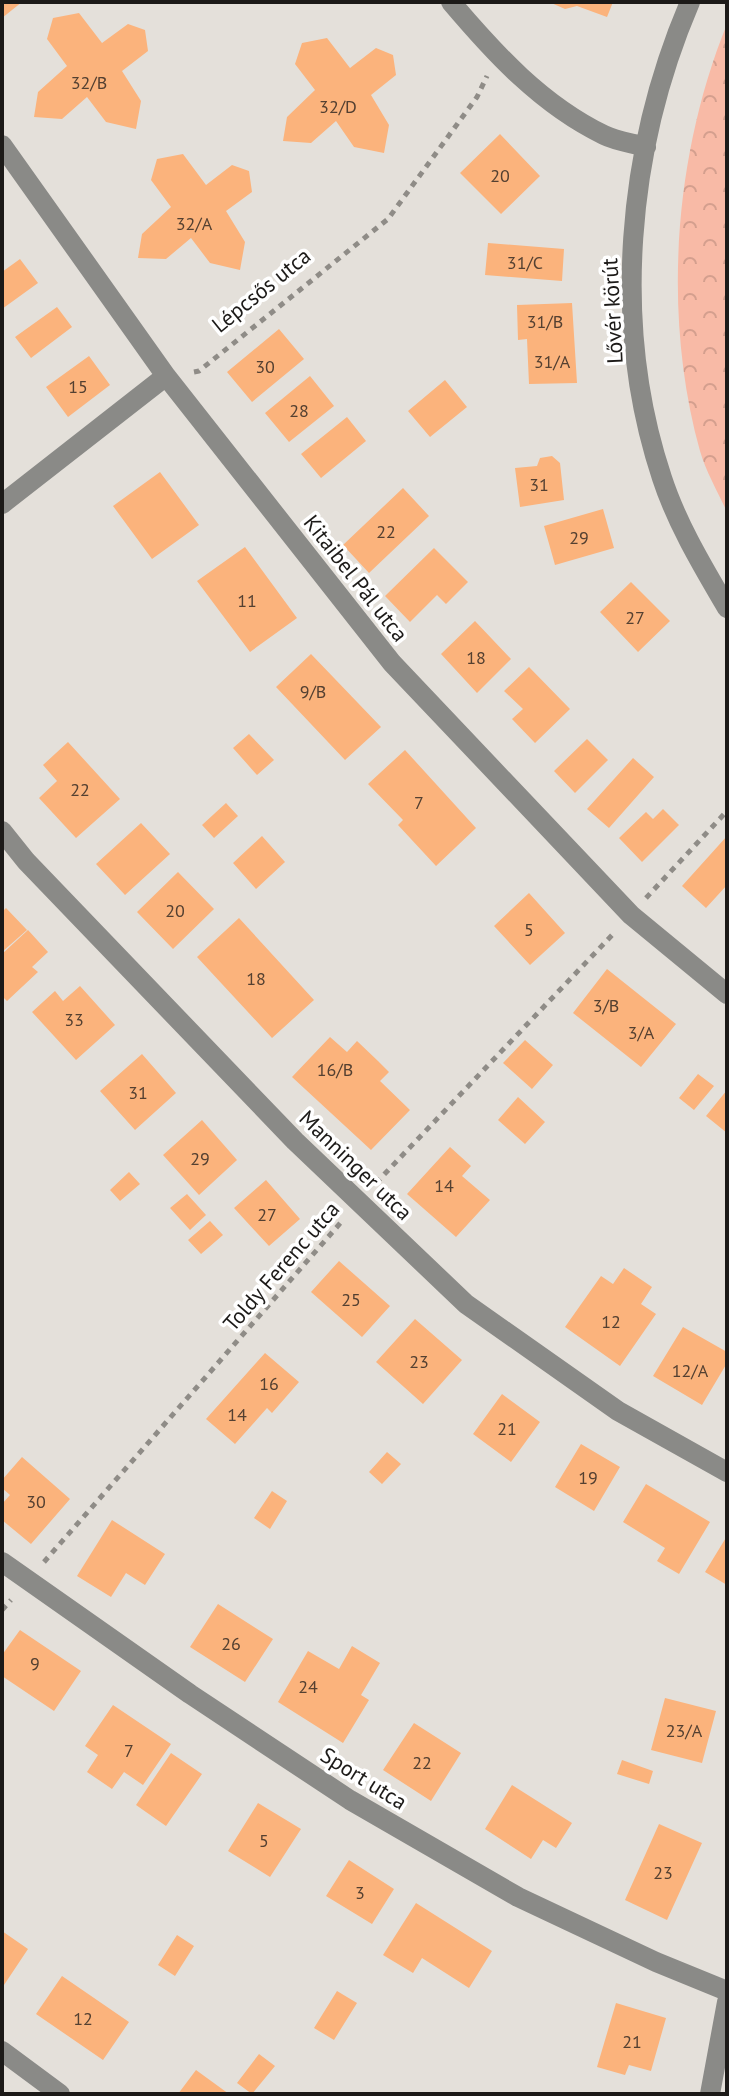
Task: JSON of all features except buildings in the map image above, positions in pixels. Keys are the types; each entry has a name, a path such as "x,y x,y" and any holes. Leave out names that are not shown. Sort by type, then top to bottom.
{"street":[{"path":"451,2 496,55 561,111 607,137 646,147"},
{"name":"Lővér körút","path":"690,2 657,97 646,147 634,215 632,290 637,362 647,421 662,479 691,548 727,608"},
{"name":"Kitaibel Pál utca","path":"2,145 166,376 392,663 631,915 727,994"},
{"path":"2,504 166,376"},
{"name":"Manninger utca","path":"2,831 26,861 295,1141 466,1304 618,1411 727,1472"},
{"name":"Sport utca","path":"2,1562 350,1800 518,1897 656,1962 727,1991"},
{"path":"710,2094 727,2002"},
{"path":"2,2051 60,2094"}],"path":[{"name":"Lépcsős utca","path":"166,376 199,371 388,219 477,97 496,55"},
{"name":"Toldy Ferenc utca","path":"2,1610 359,1201 727,811"}],"green space":[{"path":"727,24 727,512 700,451 688,399 678,290 679,235 685,180 709,74"}]}
